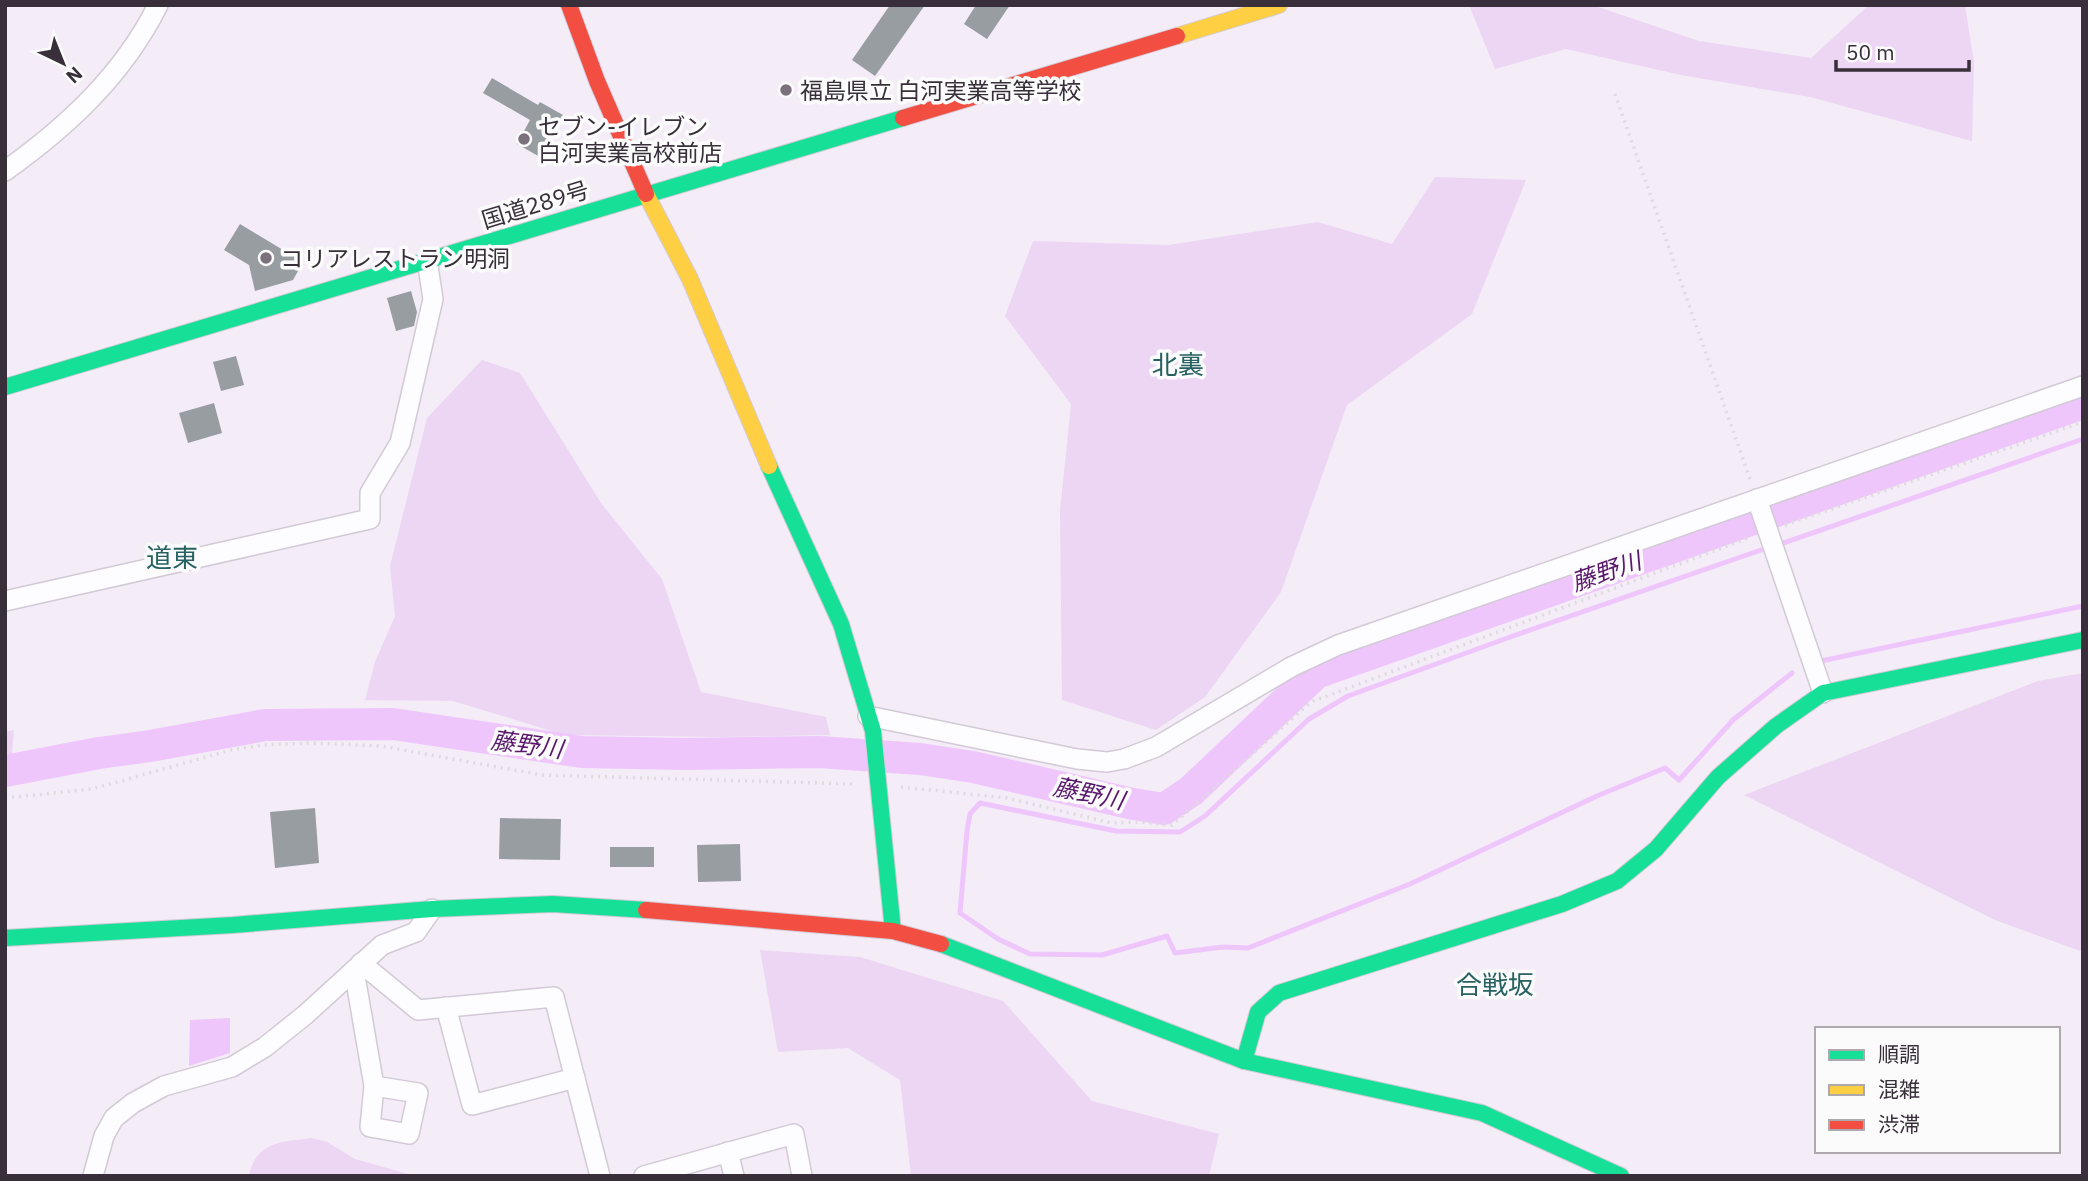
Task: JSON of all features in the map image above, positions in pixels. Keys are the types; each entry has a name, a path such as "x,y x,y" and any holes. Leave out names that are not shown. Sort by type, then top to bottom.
{"main road":[{"path":"569,5 597,81 646,194 690,279 743,408 841,624 871,724 894,931"},
{"name":"国道289号","path":"5,387 1279,5"},
{"path":"1244,1061 1258,1012 1279,993 1562,904 1617,881 1656,849 1718,777 1776,726 1823,693 2083,640"},
{"path":"5,938 233,925 432,909 554,904 894,931 955,948 1244,1061 1482,1113 1621,1176"}],"street":[{"path":"5,172 73,117 124,62 142,37 158,5"},
{"path":"5,601 370,519 370,493 400,443 433,299 427,260"},
{"path":"871,724 1077,760 1107,762 1124,759 1156,747 1291,667 1338,645 2083,386"},
{"path":"1757,499 1823,693"},
{"path":"93,1176 104,1136 114,1118 133,1103 164,1086 232,1067 254,1054 305,1015 382,945 416,932 432,909"},
{"path":"357,967 418,1010 554,997 600,1176"},
{"path":"357,967 374,1086"},
{"path":"446,1007 472,1105 575,1078"},
{"path":"644,1176 794,1134 802,1176"},
{"path":"728,1152 734,1176"}],"path":[{"path":"1615,94 1757,499"},
{"path":"1767,531 2083,422"}],"shaded area":[{"path":"1469,5 1592,5 1699,41 1811,58 1869,5 1965,5 1974,63 1972,141 1810,97 1681,75 1566,49 1495,69"},
{"path":"1435,177 1526,180 1472,314 1347,405 1281,592 1205,697 1156,730 1062,700 1060,511 1071,404 1005,316 1033,241 1168,245 1318,222 1392,244"},
{"path":"482,360 520,373 601,503 662,579 701,692 826,717 830,735 565,735 453,701 365,700 375,662 395,616 390,566 427,418"},
{"path":"2083,673 2083,952 1995,920 1744,795 2038,681"},
{"path":"14,730 11,768 5,770 5,732"},
{"path":"760,950 860,957 1003,1001 1092,1101 1219,1134 1209,1176 911,1176 900,1080 848,1048 778,1052"},
{"path":"230,1018 230,1053 189,1066 190,1020"},
{"path":"312,1138 327,1142 355,1159 415,1176 249,1176 252,1164 272,1145"}],"building":[{"path":"890,5 925,5 875,76 852,60"},
{"path":"976,5 1010,5 987,39 964,24"},
{"path":"492,78 538,105 540,102 563,115 540,157 517,144 530,120 483,93"},
{"path":"240,224 303,262 293,280 255,291 249,265 224,250"},
{"path":"411,291 417,312 414,326 396,331 387,298"},
{"path":"236,356 244,385 221,391 213,362"},
{"path":"214,403 222,433 188,443 179,413"},
{"path":"315,808 319,863 275,868 270,812"},
{"path":"500,818 561,819 560,860 499,859"},
{"path":"740,844 741,881 698,882 697,845"},
{"path":"610,847 654,847 654,867 610,867"}],"waterway":[{"name":"藤野川","path":"5,771 265,725 393,724 582,752 819,752 920,759 973,767 1164,809 1191,791 1316,673 2083,403"},
{"path":"1778,545 2083,439"},
{"path":"1761,550 1348,696 1309,719 1205,816 1180,832 1116,831 980,803 970,814 960,913 998,939 1030,954 1102,955 1167,936 1175,953 1223,947 1248,948 1410,884 1597,796 1665,768 1679,780 1733,720 1792,673"},
{"path":"1821,661 2083,606"}],"traffic: fast":[{"path":"5,387 903,118"},
{"path":"769,466 841,624 873,731 893,931"},
{"path":"1244,1061 1258,1012 1279,993 1562,904 1617,881 1656,849 1718,777 1776,726 1823,693 2083,640"},
{"path":"5,938 233,925 432,909 553,904 646,910"},
{"path":"941,944 1244,1061 1482,1113 1621,1176"}],"traffic: slow":[{"path":"1177,36 1279,5"},
{"path":"646,194 690,279 769,466"}],"traffic: jam":[{"path":"569,5 597,81 646,194"},
{"path":"903,118 1177,36"},
{"path":"646,910 893,931 941,944"}],"place":[{"name":"福島県立 白河実業高等学校","path":"786,90"},
{"name":"セブン-イレブン 白河実業高校前店","path":"524,139"},
{"name":"コリアレストラン明洞","path":"266,258"}],"district":[{"name":"北裏","path":"1178,364"},
{"name":"道東","path":"172,557"},
{"name":"合戦坂","path":"1495,984"}]}
